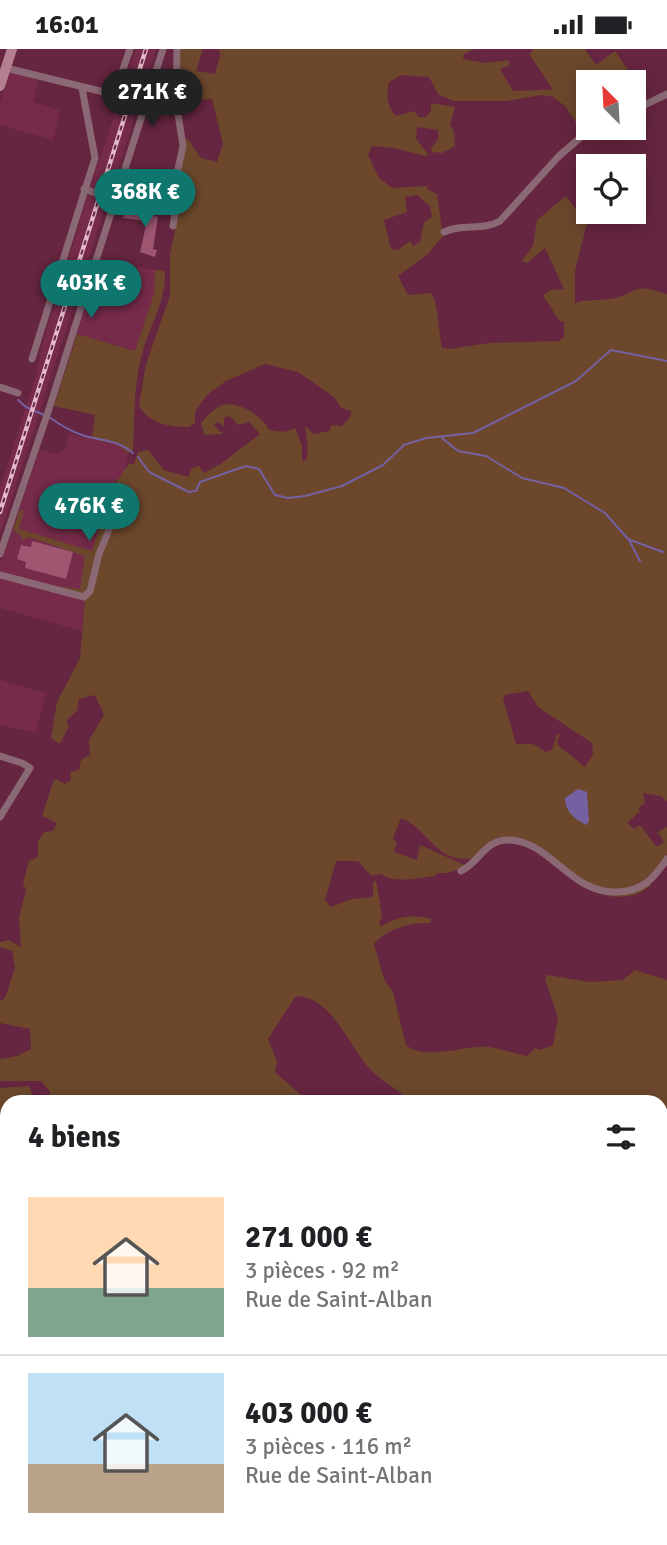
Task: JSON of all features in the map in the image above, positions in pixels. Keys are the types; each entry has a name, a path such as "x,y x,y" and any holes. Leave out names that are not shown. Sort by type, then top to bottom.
{"main road":[{"path":"0,86 12,49"}],"street":[{"path":"6,68 112,94 130,49"},
{"path":"0,554 163,49"},
{"path":"173,226 176,178 183,146 176,101 177,49"},
{"path":"32,359 95,158 82,88"},
{"path":"646,104 667,94"},
{"path":"444,232 489,226 500,221 558,157 577,140"},
{"path":"84,190 116,200"},
{"path":"0,387 18,393"},
{"path":"0,575 84,597 90,591 99,554 118,508"},
{"path":"0,756 30,768 0,817"},
{"path":"461,871 469,867 490,845 500,841 515,841 533,848 590,888 623,892 649,884 667,859"}],"shaded area":[{"path":"136,49 156,49 0,535 0,487 35,380 43,342 91,186"},
{"path":"180,49 203,49 196,71 215,74 219,49 474,49 464,54 463,59 486,63 508,60 510,65 500,69 513,91 553,90 529,54 534,49 585,49 596,65 615,51 628,70 576,70 576,123 565,106 553,97 542,95 507,101 453,101 438,94 429,77 401,75 389,82 388,101 396,116 415,111 418,117 426,117 431,111 431,103 455,107 450,124 454,131 455,146 442,153 432,152 431,148 438,139 438,130 417,127 416,139 428,154 426,156 372,146 368,155 379,178 392,188 427,186 428,190 437,194 443,236 427,255 398,276 408,295 432,293 442,348 489,343 559,341 564,337 564,321 560,322 543,295 551,290 564,289 545,248 527,263 522,261 533,246 537,220 566,196 576,209 576,224 588,224 575,271 575,303 619,297 640,289 667,294 667,801 660,796 643,793 645,803 627,823 634,829 640,825 657,847 664,842 658,832 667,827 667,854 647,882 651,885 646,889 629,896 611,896 604,895 605,890 572,874 521,840 505,837 489,842 474,858 461,859 441,851 418,829 401,818 393,838 397,843 394,852 417,860 420,845 467,866 448,873 437,873 435,876 400,880 381,874 371,876 358,861 336,861 325,900 331,907 352,899 373,897 373,882 376,881 382,915 379,925 406,917 431,919 430,923 407,925 392,930 374,944 384,979 393,992 406,1045 415,1050 435,1052 489,1047 527,1056 535,1048 541,1050 553,1045 558,1018 545,979 547,975 590,982 623,980 635,970 667,980 667,1095 403,1095 364,1062 324,1007 300,996 295,997 268,1039 277,1061 275,1072 301,1095 50,1095 41,1081 0,1081 0,1059 17,1056 31,1049 30,1029 0,1023 0,1001 5,998 15,968 12,951 0,947 0,942 9,940 21,947 19,918 26,890 23,883 29,861 38,857 38,841 44,832 53,831 57,823 42,816 53,782 56,779 65,784 71,780 70,772 79,770 81,760 90,755 89,740 104,715 95,695 79,699 77,711 66,721 69,726 60,744 51,738 57,702 80,658 85,599 92,589 101,553 114,524 120,524 121,508 117,506 98,553 89,590 79,596 54,586 80,589 85,556 29,537 23,540 21,535 13,530 20,510 24,511 19,529 92,551 112,488 129,464 134,464 138,452 148,450 164,470 188,477 192,468 199,466 204,473 260,434 249,422 238,425 230,416 224,418 224,427 218,422 214,425 223,434 204,435 201,423 220,406 229,404 243,407 261,420 269,430 284,432 295,428 302,446 302,461 306,460 308,451 305,426 314,434 329,431 332,425 342,426 351,416 351,411 341,408 334,397 298,372 265,364 226,381 208,394 195,411 195,423 189,427 154,421 139,406 146,364 170,296 170,254 180,207 177,182 185,139 188,139 201,158 217,162 223,144 212,99 180,101","holes":["417,195 430,206 432,217 424,222 420,242 413,246 410,241 398,250 391,249 384,220 407,212 405,197","528,691 538,707 592,743 593,754 585,767 558,745 560,735 557,734 552,750 546,752 533,744 516,744 503,699 505,695"]},
{"path":"10,72 38,79 33,102 60,110 53,140 0,125 0,105"},
{"path":"119,264 155,270 154,294 135,351 77,334 92,285 112,291"},
{"path":"155,270 165,271 165,283 139,367 133,451 128,453 116,444 92,439 95,415 54,406 77,334 135,351 154,294"},
{"path":"69,434 116,444 128,453 123,480 116,480 87,582 82,631 0,608 0,564 40,450 58,454 65,450"},
{"path":"0,680 46,693 36,733 0,725"},
{"path":"578,789 587,792 587,825 572,815 566,807 565,798"},
{"path":"29,1086 32,1095 0,1095 0,1088"}],"building":[{"path":"127,206 158,217 153,249 157,250 155,257 140,252 147,221 123,218"},
{"path":"32,541 73,552 66,579 25,568 26,562 17,559 21,545 31,547"}],"waterway":[{"path":"138,457 149,472 189,492 196,491 200,482 246,466 259,469 275,495 288,498 305,496 342,486 383,465 404,445 426,438 473,433 576,381 611,350 667,361"},
{"path":"18,400 44,415"},
{"path":"49,417 75,432 116,443 133,453"},
{"path":"442,438 458,451 486,456 522,478 564,488 605,513 628,539 663,552"},
{"path":"629,540 640,561"}],"railway":[{"path":"0,512 146,49"}]}
